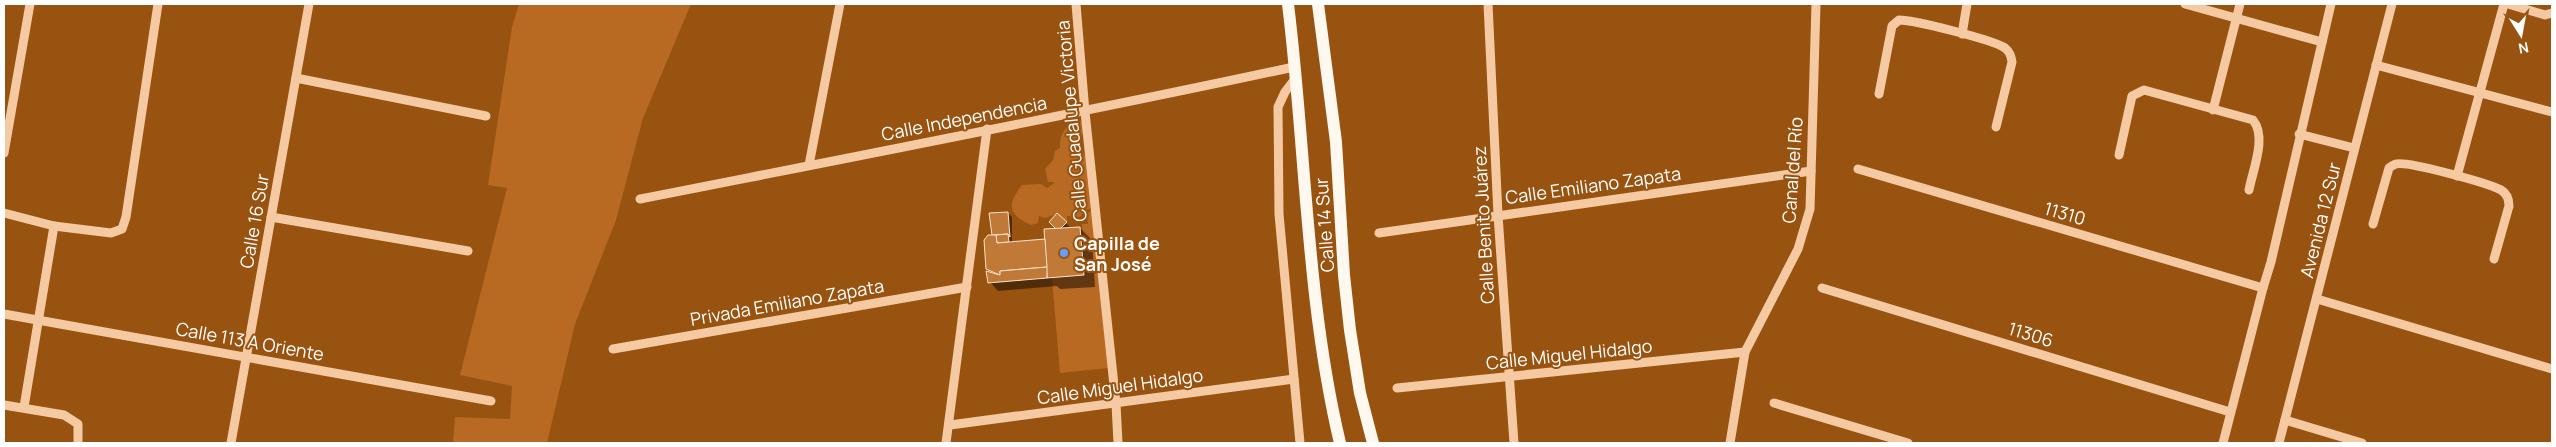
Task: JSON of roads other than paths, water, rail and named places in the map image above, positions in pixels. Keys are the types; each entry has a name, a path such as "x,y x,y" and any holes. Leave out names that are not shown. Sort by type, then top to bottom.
{"main road":[{"name":"Calle 14 Sur","path":"1288,4 1304,148 1320,336 1330,400 1340,443"},
{"name":"Calle 14 Sur","path":"1318,4 1336,142 1344,275 1350,330 1360,393 1373,443"}],"street":[{"path":"4,153 30,4"},
{"path":"4,212 54,226 111,233 122,229 126,217 158,4"},
{"name":"Calle 16 Sur","path":"231,443 309,4"},
{"path":"809,165 840,4"},
{"name":"Calle Guadalupe Victoria","path":"1076,4 1085,112 1116,404 1118,443"},
{"name":"Calle Benito Juárez","path":"1488,4 1498,215 1514,443"},
{"name":"Canal del Río","path":"1730,443 1745,352 1804,233 1810,209 1816,4"},
{"path":"1962,34 1967,4"},
{"path":"2185,4 2322,42"},
{"path":"2213,110 2240,4"},
{"path":"2223,443 2262,288 2271,262 2331,4"},
{"name":"Avenida 12 Sur","path":"2279,443 2392,4"},
{"path":"2457,176 2481,94 2504,4"},
{"path":"2508,4 2544,15 2552,13"},
{"path":"1878,94 1892,26 1899,20 1909,20 1962,34 2004,47 2010,53 2012,62 1996,127"},
{"path":"2376,65 2552,112"},
{"path":"1295,73 1278,106 1279,214 1300,443"},
{"name":"Calle Independencia","path":"640,199 986,129 1295,73"},
{"path":"296,78 486,116"},
{"path":"2119,155 2132,96 2136,91 2144,90 2253,120 2259,128 2260,137 2249,190"},
{"path":"946,443 950,425 986,129"},
{"path":"2300,134 2354,148"},
{"path":"2373,224 2389,168 2395,164 2405,164 2457,176 2503,191 2508,198 2509,206 2494,259"},
{"name":"11310","path":"1858,169 2262,288"},
{"name":"Calle Emiliano Zapata","path":"1379,233 1811,171"},
{"path":"271,217 468,251"},
{"path":"24,407 54,226"},
{"name":"Privada Emiliano Zapata","path":"613,349 967,287"},
{"name":"11306","path":"1822,288 2230,412"},
{"path":"2317,300 2552,369"},
{"name":"Calle 113 A Oriente","path":"4,314 491,401"},
{"name":"Calle Miguel Hidalgo","path":"1397,388 1745,352"},
{"name":"Calle Miguel Hidalgo","path":"950,425 1294,379"},
{"path":"1774,403 1896,442 1908,443"},
{"path":"4,405 64,415 78,424 78,443"},
{"path":"2285,420 2362,443"}],"place":[{"name":"Capilla de San José","path":"1064,253"}]}
